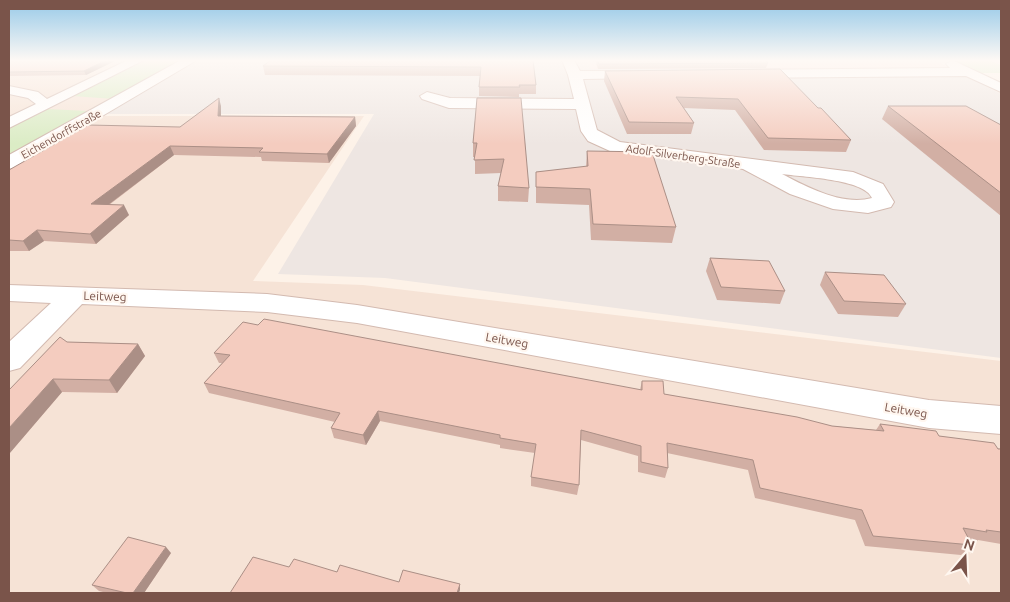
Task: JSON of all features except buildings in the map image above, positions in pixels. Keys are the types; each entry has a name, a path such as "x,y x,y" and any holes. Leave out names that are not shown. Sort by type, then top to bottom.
{"street":[{"path":"9,123 80,88"},
{"name":"Eichendorffstraße","path":"9,163 142,88"},
{"name":"Adolf-Silverberg-Straße","path":"578,88 589,131 594,137 616,147 853,178 874,186 882,195 882,202 872,207 842,204 805,192 750,166"},
{"path":"9,90 33,95 40,100"},
{"path":"427,96 449,103 582,104"},
{"path":"9,104 40,100 116,103"},
{"name":"Leitweg","path":"9,293 266,303 358,314 930,414 1001,420"},
{"path":"9,360 76,295"}],"shaded area":[{"path":"9,88 142,88 93,116 364,116 253,281 363,285 1001,361 1001,593 9,593"},
{"path":"142,88 989,88 1001,94 1001,358 385,278 278,274 374,114 95,114"}],"green space":[{"path":"88,88 134,88 114,99 72,96"},
{"path":"47,109 88,111 9,155 9,128"}]}
